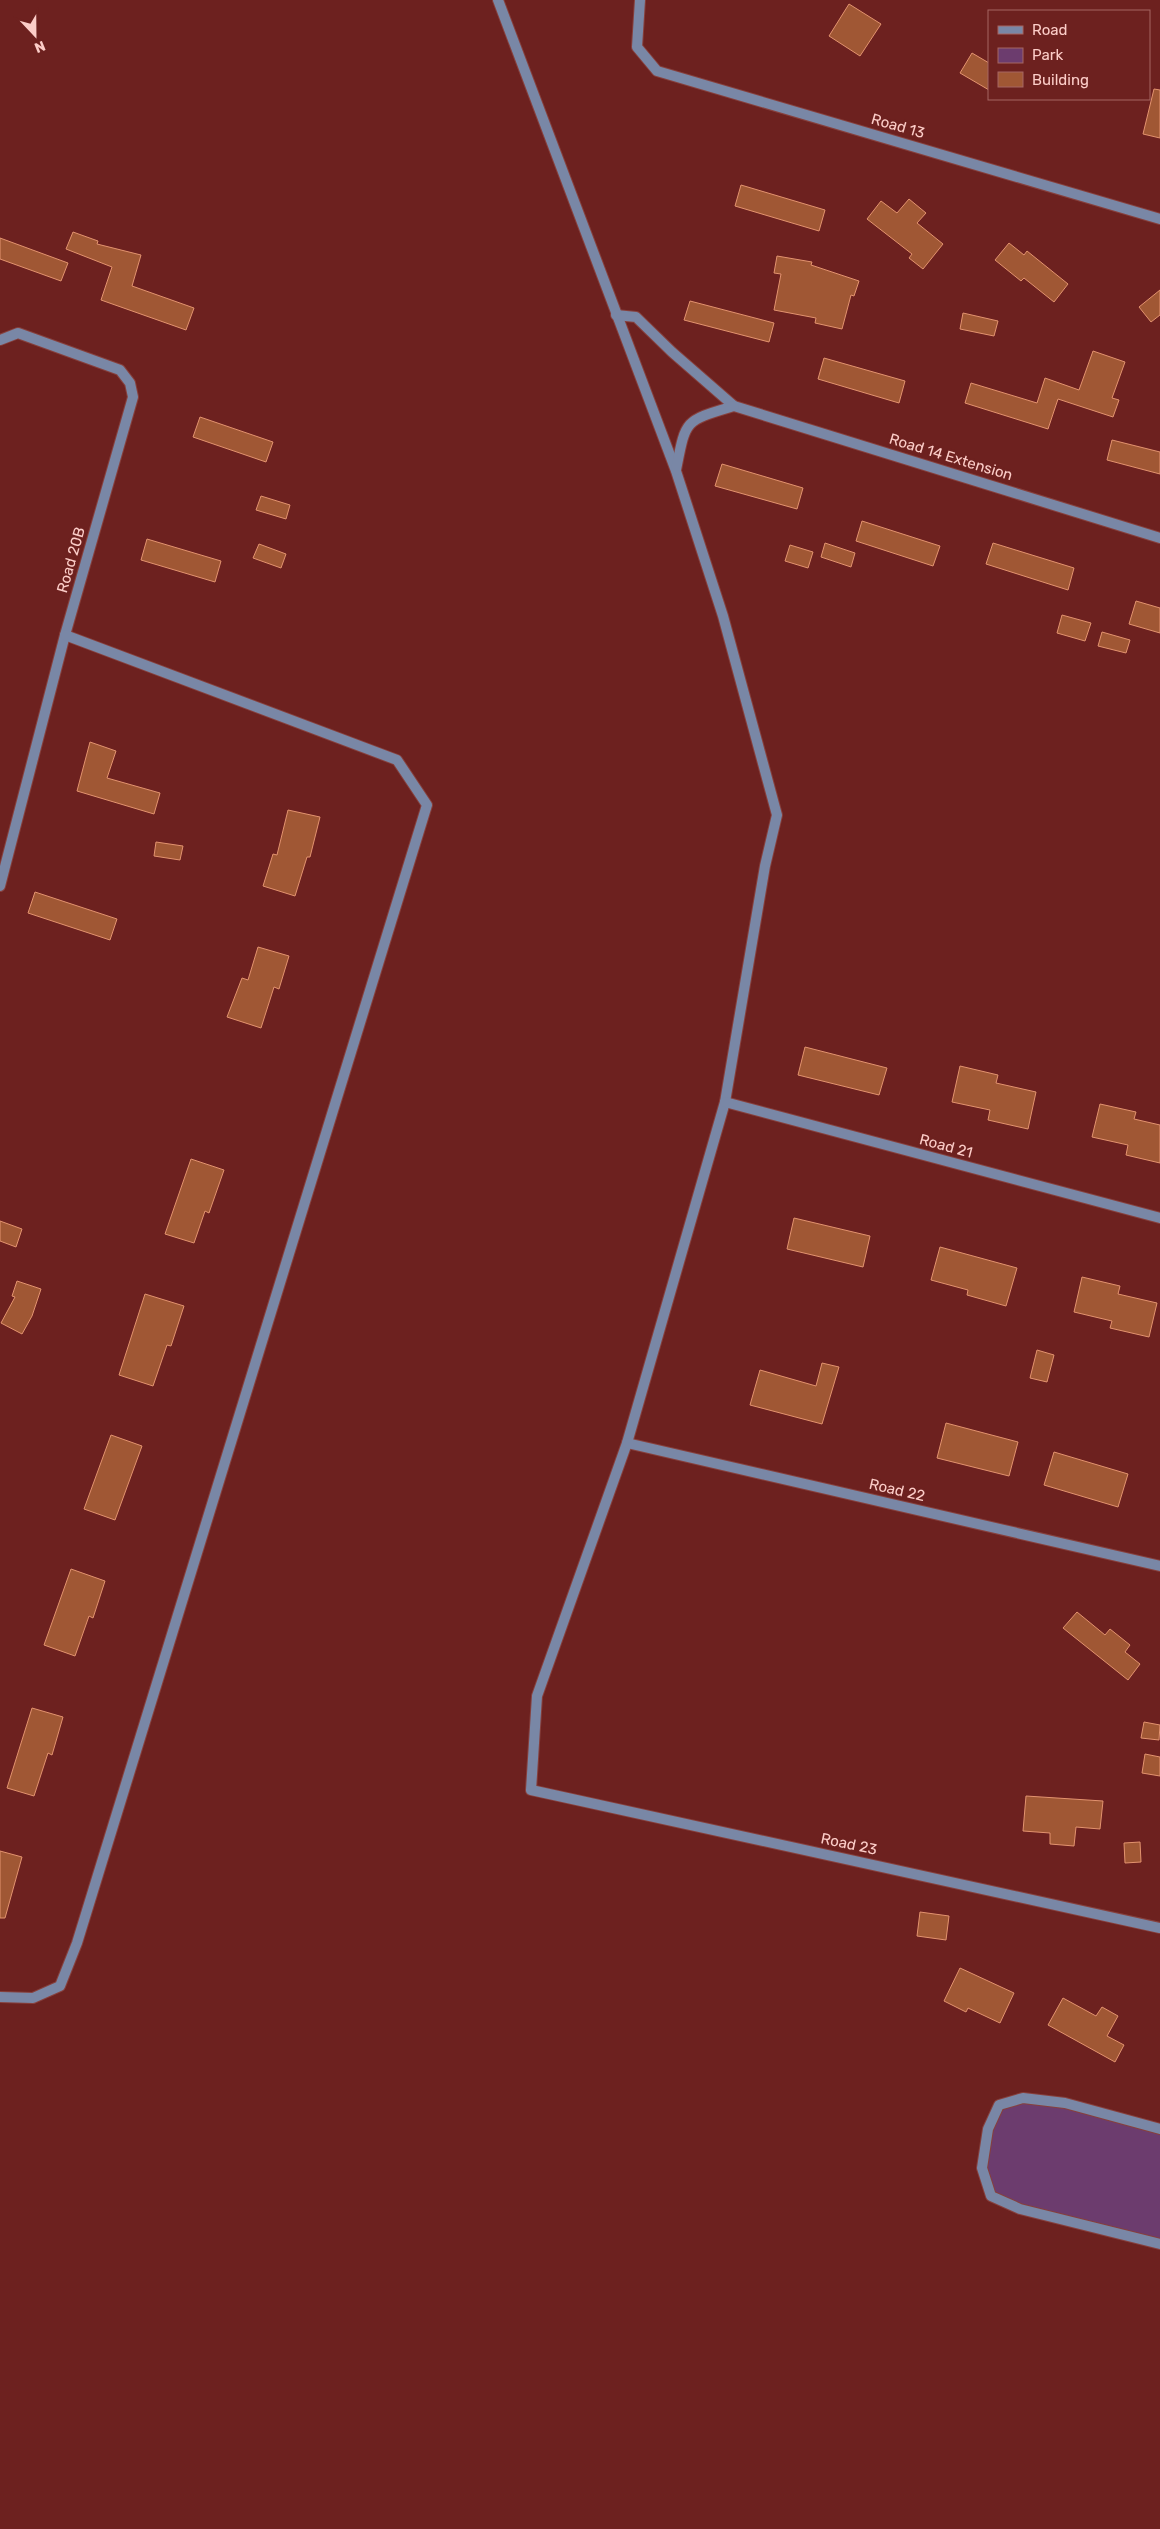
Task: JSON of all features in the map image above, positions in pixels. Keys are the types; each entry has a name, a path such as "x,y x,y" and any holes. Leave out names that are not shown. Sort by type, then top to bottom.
{"street":[{"path":"498,0 676,471 723,616 777,815 765,866 725,1102 627,1443"},
{"name":"Road 13","path":"640,0 637,47 657,71 1160,219"},
{"path":"616,315 636,317 672,352 734,406"},
{"name":"Road 20B","path":"0,340 18,333 120,370 130,383 133,397 65,635 0,886"},
{"path":"676,471 684,431 697,417 734,406"},
{"name":"Road 14 Extension","path":"734,406 1160,538"},
{"path":"0,1996 33,1998 60,1986 77,1943 427,805 397,760 65,635"},
{"name":"Road 21","path":"725,1102 1160,1218"},
{"name":"Road 22","path":"627,1443 1160,1566"},
{"name":"Road 23","path":"627,1443 537,1696 531,1790 1160,1928"},
{"path":"1160,2129 1065,2103 1023,2098 999,2105 988,2129 982,2168 991,2196 1020,2209 1160,2244"}],"green space":[{"path":"1023,2098 1160,2129 1160,2244 991,2196 982,2168 999,2105"}],"building":[{"path":"849,4 881,24 860,56 829,36"},
{"path":"972,53 988,62 988,89 960,73"},
{"path":"1154,89 1160,90 1160,138 1143,134"},
{"path":"741,185 825,210 819,231 735,206"},
{"path":"909,199 926,213 917,223 943,244 923,269 909,258 912,254 867,219 881,201 897,213"},
{"path":"73,232 98,241 97,244 141,255 132,286 194,308 186,330 101,300 112,267 66,249"},
{"path":"0,238 68,263 61,281 0,259"},
{"path":"1009,243 1024,255 1027,251 1068,284 1054,302 1024,278 1021,281 995,260"},
{"path":"777,256 812,262 811,265 859,281 854,296 851,295 842,329 815,323 816,318 774,310 781,274 774,273"},
{"path":"1160,290 1160,315 1151,322 1139,307"},
{"path":"690,301 774,323 769,342 684,320"},
{"path":"963,313 998,321 994,336 960,329"},
{"path":"1093,351 1125,362 1112,398 1119,400 1113,417 1058,399 1048,429 965,403 971,383 1037,403 1045,378 1079,390"},
{"path":"824,358 905,381 899,403 818,379"},
{"path":"200,417 273,442 266,462 193,437"},
{"path":"1112,440 1160,452 1160,474 1107,460"},
{"path":"722,464 803,488 797,509 715,486"},
{"path":"261,496 290,505 286,519 256,510"},
{"path":"862,521 940,546 933,566 856,541"},
{"path":"147,539 221,561 215,582 141,560"},
{"path":"825,543 855,553 851,567 821,557"},
{"path":"993,543 1074,568 1068,590 986,564"},
{"path":"259,544 286,554 281,568 253,558"},
{"path":"790,545 813,552 808,568 785,561"},
{"path":"1136,601 1160,608 1160,633 1129,624"},
{"path":"1062,615 1091,623 1085,641 1057,633"},
{"path":"1102,632 1130,640 1126,653 1098,646"},
{"path":"90,742 116,751 107,778 160,793 154,814 77,791"},
{"path":"288,810 320,817 310,857 307,857 295,896 263,886 273,854 277,855"},
{"path":"156,842 183,846 180,860 154,856"},
{"path":"35,892 117,919 110,940 28,913"},
{"path":"258,947 289,956 279,989 274,987 261,1028 227,1017 242,978 248,980"},
{"path":"805,1047 887,1068 879,1095 798,1075"},
{"path":"960,1066 998,1075 996,1083 1036,1092 1028,1129 988,1120 990,1110 952,1102"},
{"path":"1100,1104 1136,1112 1134,1119 1160,1125 1160,1163 1126,1155 1128,1145 1092,1137"},
{"path":"191,1159 224,1170 209,1213 205,1211 194,1243 165,1234"},
{"path":"794,1218 870,1236 863,1267 787,1249"},
{"path":"0,1221 22,1229 16,1247 0,1241"},
{"path":"940,1247 1017,1268 1006,1306 967,1295 968,1290 931,1280"},
{"path":"1082,1277 1120,1286 1118,1294 1157,1303 1149,1337 1110,1328 1112,1321 1074,1312"},
{"path":"17,1281 41,1289 32,1316 22,1334 1,1323 15,1297 12,1296"},
{"path":"145,1294 184,1306 171,1346 167,1345 153,1386 119,1375"},
{"path":"1037,1350 1054,1355 1047,1382 1030,1378"},
{"path":"822,1363 839,1367 822,1424 750,1405 760,1370 816,1386"},
{"path":"946,1423 1018,1442 1009,1476 937,1458"},
{"path":"111,1435 142,1446 115,1520 84,1509"},
{"path":"1054,1452 1128,1474 1118,1507 1044,1485"},
{"path":"71,1569 105,1581 93,1618 89,1616 75,1656 44,1645"},
{"path":"1077,1612 1105,1635 1110,1629 1130,1645 1125,1652 1140,1664 1128,1680 1063,1628"},
{"path":"32,1708 63,1717 52,1755 48,1753 34,1796 7,1788"},
{"path":"1144,1722 1160,1725 1159,1740 1141,1738"},
{"path":"1145,1754 1160,1757 1160,1776 1142,1773"},
{"path":"1026,1796 1103,1801 1100,1829 1076,1827 1074,1846 1050,1844 1050,1833 1023,1831"},
{"path":"1140,1842 1141,1862 1125,1863 1124,1843"},
{"path":"0,1851 22,1857 5,1918 0,1918"},
{"path":"920,1912 949,1916 946,1940 917,1936"},
{"path":"960,1968 1014,1993 1000,2023 968,2008 966,2012 944,2001"},
{"path":"1063,1998 1096,2016 1102,2007 1118,2016 1107,2036 1124,2045 1115,2062 1048,2025"}]}
